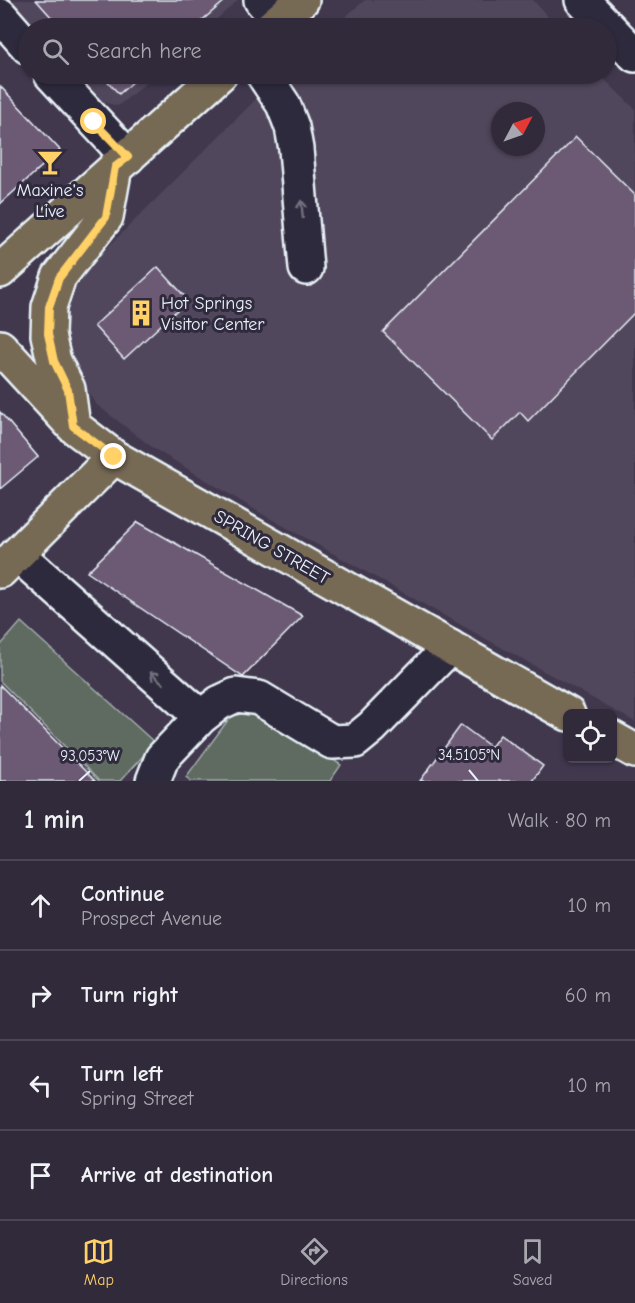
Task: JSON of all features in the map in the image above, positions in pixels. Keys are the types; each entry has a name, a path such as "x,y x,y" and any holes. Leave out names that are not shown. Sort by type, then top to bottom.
{"main road":[{"path":"0,271 209,84"},
{"path":"73,426 68,390 54,361 48,334 49,307 59,278 106,217 121,162"},
{"name":"SPRING STREET","path":"0,347 73,426 114,457 563,711"},
{"path":"8,562 114,457"},
{"path":"617,741 635,751"}],"street":[{"path":"582,0 599,18"},
{"path":"0,15 18,36"},
{"path":"617,36 635,55"},
{"path":"59,84 121,162"},
{"path":"270,84 283,104 292,128 296,149 306,268"},
{"path":"8,562 201,717"},
{"path":"153,781 162,758 201,717 219,703 236,695 259,698 332,742 355,741 372,727 450,647"}],"shaded area":[{"path":"11,0 237,0 218,18 28,18"},
{"path":"365,0 533,0 549,18 344,18"},
{"path":"87,84 145,84 118,106 103,102"},
{"path":"271,84 609,84 635,109 635,722 617,712 617,709 612,709 264,515 153,448 97,405 57,349 62,300 86,269"},
{"path":"21,622 155,743 120,781 99,781 0,681 0,646"},
{"path":"252,712 271,719 341,765 330,781 191,781 186,777 231,716"}],"building":[{"path":"36,0 226,0 205,18 52,18"},
{"path":"110,84 130,84 119,94"},
{"path":"0,86 60,150 0,204"},
{"path":"576,137 635,195 635,312 528,421 520,412 492,440 383,332"},
{"name":"Hot Springs Visitor Center","path":"158,267 188,300 124,359 94,326"},
{"path":"0,412 38,457 0,489"},
{"path":"138,522 303,616 243,677 87,572"},
{"path":"0,685 95,781 0,781"},
{"path":"461,725 491,747 500,735 543,766 532,781 420,781"}],"place":[{"name":"Maxine's Live","path":"50,162"},
{"name":"Hot Springs Visitor Center","path":"141,313"}],"route":[{"path":"94,122 128,157 115,167 106,217 59,278 49,307 48,334 54,361 68,390 73,426 114,457"}]}
